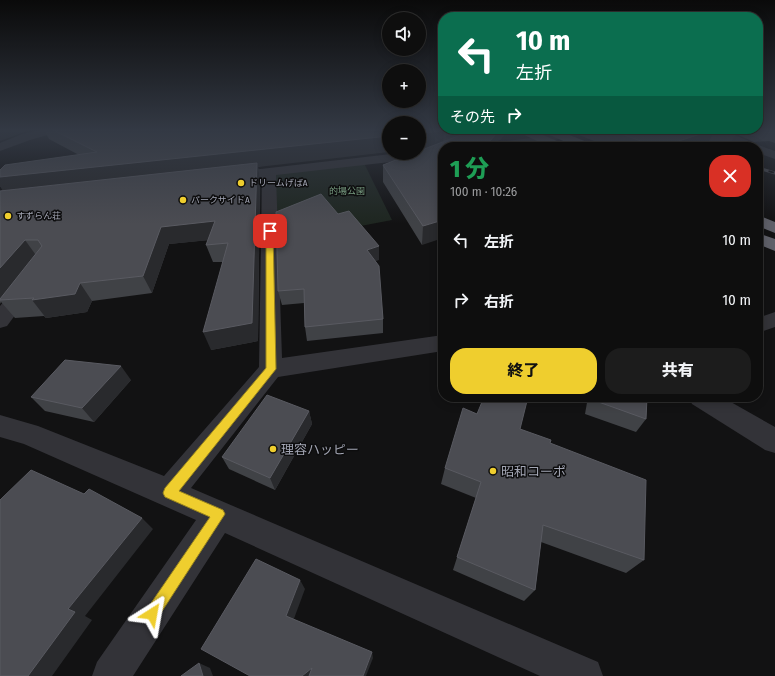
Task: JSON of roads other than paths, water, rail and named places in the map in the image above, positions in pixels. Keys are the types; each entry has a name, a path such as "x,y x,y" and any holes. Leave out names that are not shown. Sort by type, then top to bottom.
{"highway":[{"path":"763,222 775,228"},
{"path":"763,240 775,246"}],"street":[{"path":"214,178 360,162"},
{"path":"169,493 271,369 269,172"},
{"path":"0,321 35,275"},
{"path":"763,324 775,319"},
{"path":"271,369 438,343"},
{"path":"709,402 775,441"},
{"path":"0,426 29,434 219,514 584,676"},
{"path":"110,676 219,514"}],"railway":[{"path":"763,169 775,173"}],"place":[{"name":"ドリームげばA","path":"241,183"},
{"name":"パークサイドA","path":"183,200"},
{"name":"すずらん荘","path":"8,216"},
{"name":"理容ハッピー","path":"273,449"},
{"name":"昭和コーポ","path":"493,471"}],"park label":[{"name":"的場公園","path":"347,191"}]}
